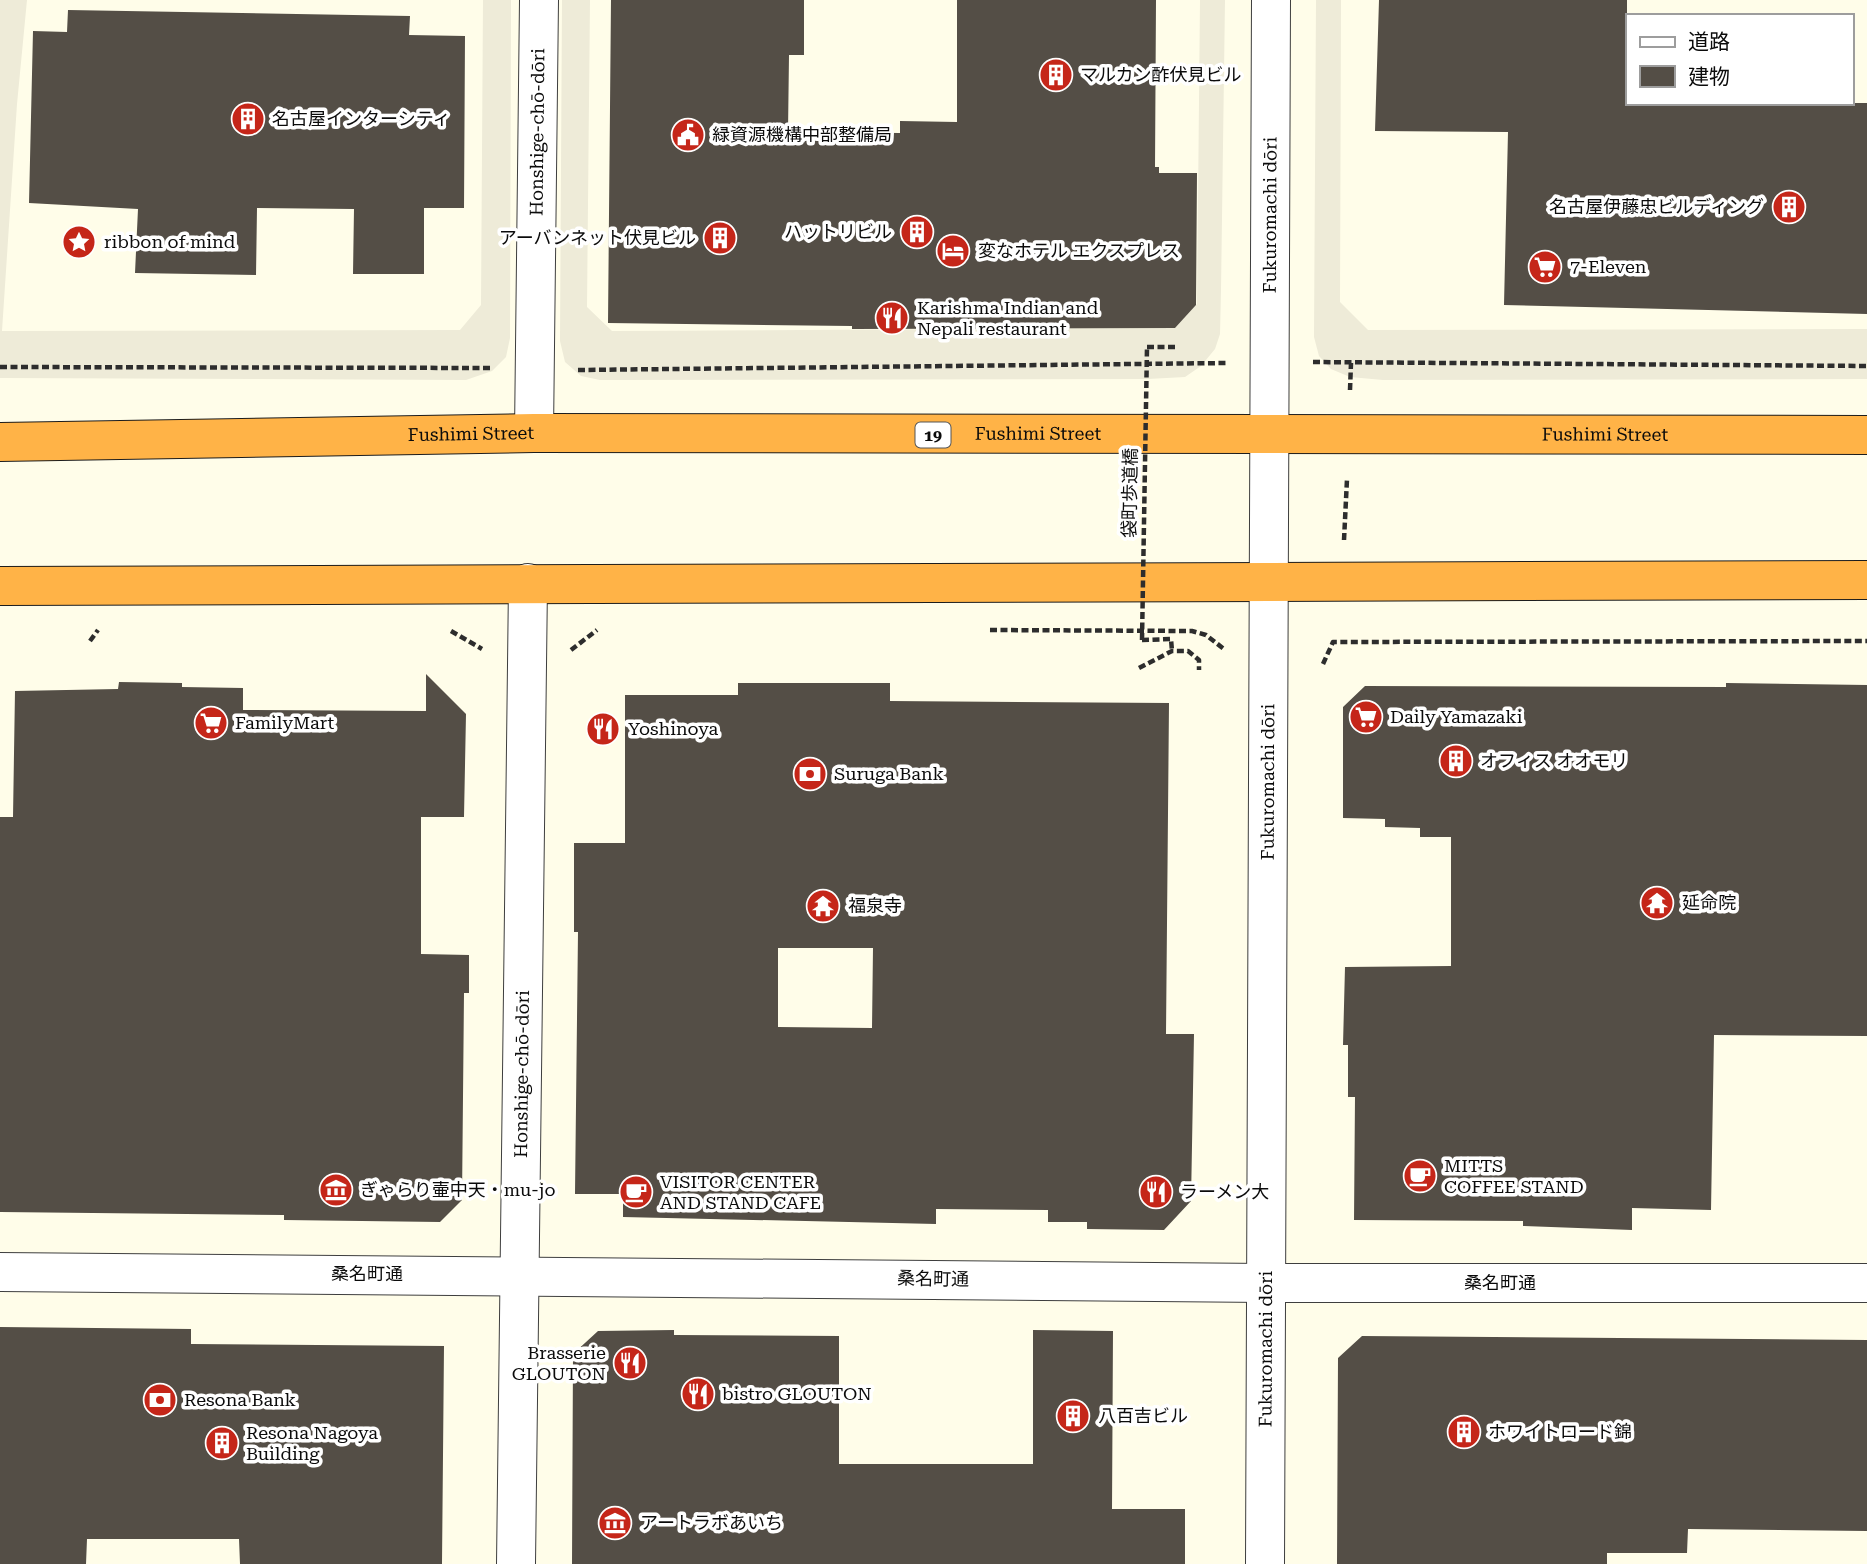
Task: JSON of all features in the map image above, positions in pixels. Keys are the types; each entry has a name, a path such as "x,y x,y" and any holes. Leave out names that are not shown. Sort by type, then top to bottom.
{"highway":[{"name":"Fushimi Street","path":"0,442 534,433 1867,435"},
{"path":"0,586 1867,580"}],"street":[{"name":"Honshige-chō-dōri","path":"534,433 539,0"},
{"name":"Fukuromachi dōri","path":"1265,1564 1270,0"},
{"name":"Honshige-chō-dōri","path":"516,1564 528,583"},
{"name":"桑名町通","path":"0,1272 1266,1283 1867,1283"}],"path":[{"name":"袋町歩道橋","path":"1172,651 1171,639 1142,640 1147,347 1178,347"},
{"path":"1324,362 1867,366"},
{"path":"587,370 1204,363"},
{"path":"1340,642 1351,363"},
{"path":"0,367 499,368"},
{"path":"1192,631 1206,635 1223,649 1234,651"},
{"path":"1323,664 1333,642 1867,641"},
{"path":"1139,668 1172,651 1188,650 1199,660 1199,670"}],"shaded area":[{"path":"0,0 27,0 17,104 2,331 460,330 481,305 483,0 511,0 510,338 506,357 492,371 466,380 0,378"},
{"path":"562,0 590,0 587,307 612,331 1175,328 1197,304 1200,0 1225,0 1220,334 1215,349 1201,366 1185,377 1148,379 600,380 581,376 565,362 560,341"},
{"path":"1316,0 1341,0 1340,302 1368,330 1867,329 1867,379 1383,380 1350,377 1331,369 1319,356 1314,337"}],"building":[{"path":"611,0 804,0 804,55 789,55 788,132 900,133 900,121 957,122 957,0 1156,0 1155,167 1159,167 1159,173 1197,173 1196,305 1175,328 852,329 852,326 608,323"},
{"path":"1379,0 1627,0 1626,105 1867,103 1867,314 1504,305 1508,132 1375,131"},
{"name":"名古屋インターシティ","path":"68,10 410,16 409,35 465,36 464,208 424,208 424,274 353,274 354,209 257,208 256,275 135,273 138,209 29,203 33,31 67,32"},
{"path":"426,674 466,714 464,817 421,817 421,954 469,955 469,993 464,993 462,1200 440,1222 284,1220 284,1215 0,1212 0,817 13,817 15,691 118,689 119,682 182,683 182,687 243,688 243,710 426,711"},
{"path":"738,683 890,683 890,701 1169,703 1166,1034 1194,1034 1191,1201 1164,1230 1087,1229 1087,1222 1048,1222 1048,1210 936,1209 936,1224 623,1217 623,1194 575,1194 578,932 574,932 574,843 625,843 625,695 738,695","holes":["778,948 873,948 872,1028 778,1027"]},
{"path":"1726,683 1867,685 1867,1036 1714,1035 1711,1210 1632,1208 1632,1230 1523,1226 1523,1221 1354,1220 1355,1097 1348,1097 1348,1045 1343,1045 1345,967 1451,966 1451,837 1420,837 1420,828 1385,827 1385,819 1343,818 1343,707 1365,686 1726,687"},
{"name":"Resona Nagoya Building","path":"0,1327 191,1329 191,1344 444,1346 442,1564 240,1564 239,1539 87,1539 86,1564 0,1564"},
{"path":"674,1330 674,1335 839,1336 839,1464 1033,1464 1033,1330 1113,1331 1112,1509 1185,1509 1185,1564 572,1564 573,1354 598,1331"},
{"path":"1362,1336 1867,1340 1867,1531 1688,1529 1687,1553 1607,1553 1607,1564 1337,1564 1338,1358"}],"place":[{"name":"マルカン酢伏見ビル","path":"1056,75"},
{"name":"名古屋インターシティ","path":"248,119"},
{"name":"緑資源機構中部整備局","path":"688,135"},
{"name":"名古屋伊藤忠ビルディング","path":"1789,207"},
{"name":"ハットリビル","path":"917,232"},
{"name":"アーバンネット伏見ビル","path":"720,238"},
{"name":"ribbon of mind","path":"79,242"},
{"name":"変なホテル エクスプレス","path":"953,251"},
{"name":"7-Eleven","path":"1545,267"},
{"name":"Karishma Indian and Nepali restaurant","path":"892,318"},
{"name":"Daily Yamazaki","path":"1366,717"},
{"name":"FamilyMart","path":"211,723"},
{"name":"Yoshinoya","path":"603,729"},
{"name":"オフィス オオモリ","path":"1456,761"},
{"name":"Suruga Bank","path":"810,774"},
{"name":"延命院","path":"1657,903"},
{"name":"福泉寺","path":"823,906"},
{"name":"MITTS COFFEE STAND","path":"1420,1176"},
{"name":"ぎゃらり壷中天・mu-jo","path":"336,1190"},
{"name":"VISITOR CENTER AND STAND CAFE","path":"636,1192"},
{"name":"ラーメン大","path":"1156,1192"},
{"name":"Brasserie GLOUTON","path":"630,1363"},
{"name":"bistro GLOUTON","path":"698,1394"},
{"name":"Resona Bank","path":"160,1400"},
{"name":"八百吉ビル","path":"1073,1416"},
{"name":"ホワイトロード錦","path":"1464,1432"},
{"name":"Resona Nagoya Building","path":"222,1443"},
{"name":"アートラボあいち","path":"615,1523"}]}
